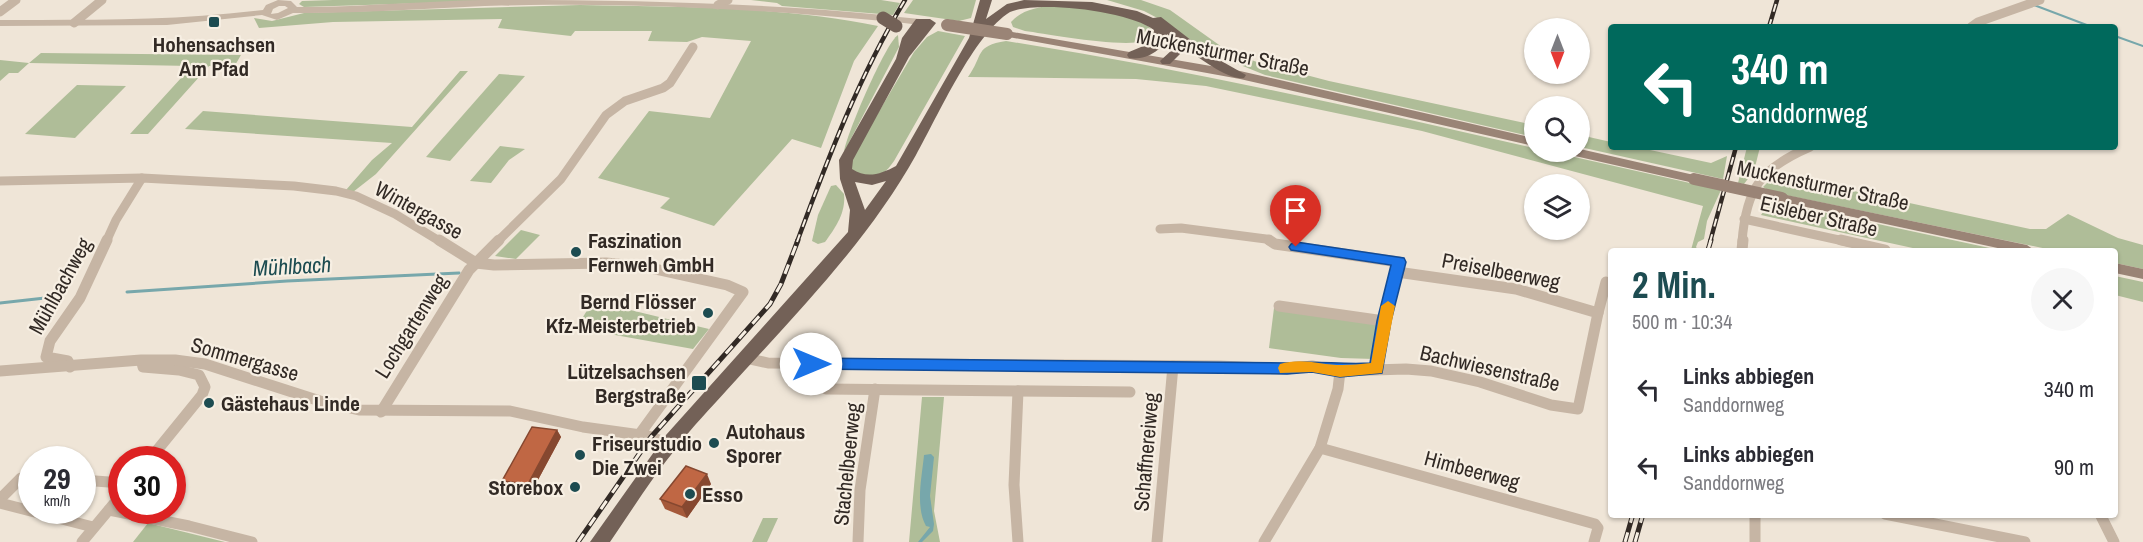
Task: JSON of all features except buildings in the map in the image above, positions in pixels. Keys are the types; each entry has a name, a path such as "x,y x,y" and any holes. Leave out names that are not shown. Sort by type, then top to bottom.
{"main road":[{"path":"599,542 665,441 745,358 832,261 854,235 902,168 975,38 986,0"},
{"path":"975,38 1007,9 1027,2 1050,0 1111,7 1144,17 1160,29 1161,40 1157,46 1133,55"},
{"path":"1082,0 1113,4 1147,15 1204,57 1240,75"},
{"path":"883,18 897,23 908,38"},
{"path":"902,59 908,38 925,23"},
{"path":"854,235 858,210 847,184 846,160 902,59 924,34 925,23"},
{"name":"Muckensturmer Straße","path":"925,23 1164,60 1524,140"},
{"path":"1157,46 1164,60 1179,50 1181,40"},
{"name":"Muckensturmer Straße","path":"1590,155 2018,248"},
{"path":"845,171 860,180 873,181 902,168"},
{"path":"2118,269 2143,274"}],"street":[{"path":"0,12 16,0"},
{"path":"74,23 102,0"},
{"path":"720,3 728,0"},
{"path":"745,0 756,7"},
{"path":"0,23 74,23 235,17 266,12 268,16 278,17 291,4 634,2 720,3 883,18"},
{"path":"1975,24 2033,2"},
{"name":"Muckensturmer Straße","path":"897,23 925,23"},
{"name":"Lochgartenweg","path":"381,412 469,270 561,179 606,115 625,101 670,83 693,47"},
{"path":"1742,248 1744,219 1751,189 1755,182 1773,164 1803,150"},
{"name":"Wintergasse","path":"0,181 142,178 294,186 336,191 356,196 395,214 476,263 494,265 606,263 646,267 727,285 743,292 639,435"},
{"name":"Mühlbachweg","path":"70,367 68,362 46,357 48,346 80,298 116,220 142,178"},
{"name":"Eisleber Straße","path":"1744,219 1877,248"},
{"path":"1160,229 1180,228 1266,239 1275,244 1399,262 1384,321 1377,369"},
{"name":"Preiselbeerweg","path":"1397,272 1516,289 1598,313"},
{"path":"1598,313 1606,282"},
{"path":"1279,306 1384,321"},
{"name":"Bachwiesenstraße","path":"745,358 768,363 1287,369 1312,366 1340,371 1431,370 1480,382 1551,405 1578,410 1598,313"},
{"path":"141,360 143,367 175,368 200,375 205,387 202,395 161,446"},
{"name":"Sommergasse","path":"0,371 141,360 175,360 205,364 320,401 359,410 381,412 510,411 576,426 665,441"},
{"name":"Schaffnereiweg","path":"1157,542 1173,366"},
{"path":"1270,540 1320,448 1338,389 1340,371"},
{"name":"Stachelbeerweg","path":"826,389 1130,392"},
{"name":"Stachelbeerweg","path":"858,542 860,490 875,389"},
{"path":"1018,391 1014,485 1018,542"},
{"name":"Himbeerweg","path":"1320,448 1595,524 1598,528 1594,542"},
{"path":"18,481 0,501 93,527"},
{"path":"82,542 108,511"},
{"path":"1755,518 1755,542"},
{"path":"1903,518 1998,539 2025,542"},
{"path":"2101,518 2104,528 2114,542"},
{"path":"179,524 252,542"}],"green space":[{"path":"515,0 304,7 299,4 302,1"},
{"path":"751,0 881,0 900,3 893,15 782,6 777,3"},
{"path":"913,0 976,0 971,18 959,21 904,13"},
{"path":"1107,0 1141,0 1170,10 1229,52 1257,62 1329,81 1524,123 1524,135 1265,75 1206,51 1165,22 1144,11"},
{"path":"580,5 767,11 841,19 878,26 854,61 821,148 792,139 714,226 660,208 670,198 598,178 649,111 710,118 751,41 702,37 687,42 648,41 652,31 575,31 571,36 498,28 502,19 333,22 259,28 254,18 272,21 304,13"},
{"path":"1054,5 1094,9 1127,16 1151,29 1155,37 1131,43 1113,42 1025,31 1013,27 1011,22 1025,12"},
{"path":"938,31 965,36 894,161 880,175 866,176 852,173 851,159 914,52 927,37"},
{"path":"898,35 899,47 844,152 867,90 892,41"},
{"path":"1006,41 1271,90 1524,146 1524,158 1422,131 1206,86 1136,79 968,77 981,53 989,46"},
{"path":"41,53 241,55 234,67 209,66 148,134 130,134 192,66 29,63"},
{"path":"0,60 29,63 18,73 9,73 0,81"},
{"path":"460,71 468,71 376,174 353,192 346,190 372,160 392,143 185,129 203,111 412,127"},
{"path":"499,74 525,76 450,161 426,157"},
{"path":"77,85 126,86 75,138 25,134"},
{"path":"1590,137 1608,141 1608,150 1650,150 1711,163 1727,156 1723,179 1590,149"},
{"path":"500,146 525,149 509,160 491,183 470,181"},
{"path":"1746,150 1759,150 1754,171 1744,184 1738,183"},
{"path":"1590,161 1721,190 1707,221 1704,239 1698,242 1697,248 1692,248 1703,206 1538,162"},
{"path":"1787,173 1812,182 2030,229 2046,229 2068,214 2118,238 2143,245 2143,269 2118,264 2118,248 2042,248 1771,192 1763,187 1776,174 1786,176"},
{"path":"836,185 844,194 842,213 825,242 818,244 812,241 818,215 831,186"},
{"path":"1771,201 1990,248 1913,248 1761,215"},
{"path":"521,230 540,235 516,259 495,256"},
{"path":"2118,277 2143,282 2143,302 2118,296"},
{"path":"593,301 709,329 693,349 576,328"},
{"path":"1274,308 1374,323 1380,328 1374,359 1341,358 1269,348"},
{"path":"922,397 944,397 934,511 940,542 909,542"},
{"path":"763,518 778,518 767,542 752,542"},
{"path":"147,524 152,524 225,542 133,542"}],"water":[{"path":"931,454 934,457 930,496 933,531 922,542 918,542 930,527 926,526 923,518 920,491 924,455"}],"waterway":[{"path":"2034,5 2084,24"},
{"path":"2118,37 2143,46"},
{"name":"Mühlbach","path":"127,292 287,281 459,273"},
{"name":"Mühlbach","path":"0,303 54,297"}],"railway":[{"path":"797,242 859,88 905,0"},
{"path":"1770,24 1777,0"},
{"path":"1710,242 1735,150"},
{"path":"578,542 651,437 770,304 781,284 798,240"},
{"path":"1709,248 1711,240"},
{"path":"1625,542 1632,518"},
{"path":"1635,542 1642,518"}],"slow traffic":[{"path":"1285,368 1312,366 1340,371 1377,369 1388,306"}],"place":[{"name":"Hohensachsen Am Pfad","path":"214,22"},
{"name":"Faszination Fernweh GmbH","path":"576,252"},
{"name":"Bernd Flösser Kfz-Meisterbetrieb","path":"708,313"},
{"name":"Lützelsachsen Bergstraße","path":"699,383"},
{"name":"Gästehaus Linde","path":"209,403"},
{"name":"Autohaus Sporer","path":"714,443"},
{"name":"Friseurstudio Die Zwei","path":"580,455"},
{"name":"Storebox","path":"575,487"},
{"name":"Esso","path":"690,494"}],"route":[{"path":"811,364 1236,366 1287,369 1312,366 1340,371 1377,369 1384,321 1399,262 1296,247"}]}
